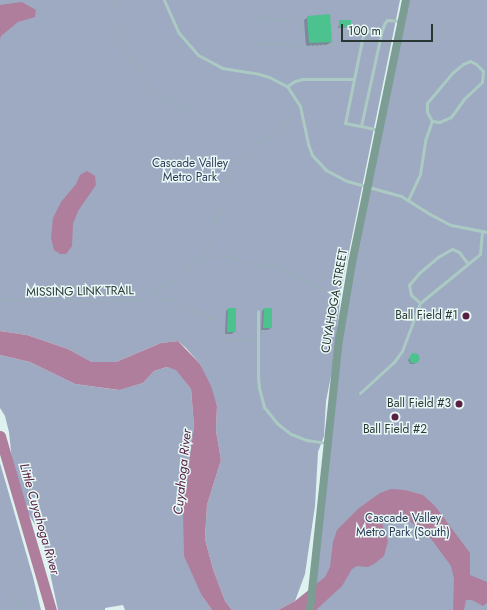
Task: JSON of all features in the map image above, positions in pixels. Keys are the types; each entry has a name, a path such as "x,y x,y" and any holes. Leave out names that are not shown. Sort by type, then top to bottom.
{"street":[{"name":"CUYAHOGA STREET","path":"310,610 327,444 345,303 406,0"}],"lane":[{"path":"164,0 179,33 198,55 222,68 259,74 287,86 295,97 302,113 308,144 319,164 336,176 393,192 428,213 452,225 487,232"},
{"path":"362,126 384,24 388,20 402,20"},
{"path":"379,130 345,123 364,30 381,34"},
{"path":"408,200 420,174 426,138 432,122 427,112 426,105 433,94 452,73 463,64 470,61 476,64 482,71 482,82 464,99 451,117 439,122 432,122"},
{"path":"287,86 295,81 303,79 354,79"},
{"path":"360,393 394,362 402,351 420,303 480,254 482,232"},
{"path":"420,303 411,295 409,285 419,273 438,257 452,249 459,252 468,264"},
{"path":"258,311 259,388 261,400 280,427 291,434 307,440 327,444"}],"path":[{"path":"112,0 123,23 122,42 125,57 142,70 149,92 152,95 184,107 191,112 224,167 229,181 230,199 215,222 204,257"},
{"path":"304,46 302,25 297,18 277,20 259,18 252,20 247,28 248,36 256,43 277,42 304,46 336,44 335,27"},
{"path":"335,34 364,32"},
{"path":"224,167 244,157 261,141 288,122 295,97"},
{"path":"204,257 212,255 227,256 246,264 277,267 289,271 345,303"},
{"name":"MISSING LINK TRAIL","path":"0,300 136,300 149,296 204,257"},
{"path":"158,290 157,295 160,299 174,301 208,316 229,339 258,341"},
{"path":"0,570 3,578 24,610"}],"green space":[{"name":"Cascade Valley Metro Park","path":"0,0 400,0 341,291 333,366 326,401 324,436 318,452 315,506 305,574 295,601 278,610 232,610 225,601 213,569 205,539 207,505 221,460 216,431 217,406 200,364 186,348 178,341 161,343 116,362 92,362 68,349 27,335 0,331"},
{"name":"Cascade Valley Metro Park (South)","path":"408,0 487,0 487,610 310,610 339,340"},
{"path":"0,355 30,362 75,384 118,390 143,383 154,371 167,367 176,369 191,389 194,426 190,468 202,596 212,610 125,610 123,605 105,608 105,610 58,610 42,536 25,508 19,481 13,470 9,432 5,416 0,408"},
{"path":"0,463 33,577 41,610 0,610"}],"shaded area":[{"path":"22,2 36,10 35,17 18,22 1,36 0,39 0,5"},
{"path":"87,171 95,176 96,185 78,211 73,224 72,246 66,254 60,254 54,250 51,238 53,218 61,202 76,184 80,175"},
{"path":"0,331 27,335 68,349 92,362 116,362 161,343 178,341 200,364 211,386 217,406 216,431 221,460 207,505 205,539 213,569 225,601 232,610 212,610 202,596 184,556 183,511 194,426 191,389 176,370 167,367 154,371 143,383 119,390 75,384 30,362 0,355"},
{"path":"391,489 405,490 423,495 435,506 470,553 470,575 487,582 487,603 483,606 472,600 466,600 464,610 453,610 454,579 451,566 429,536 403,516 397,514 385,515 382,519 388,541 384,556 368,567 357,566 352,569 342,586 316,610 278,610 295,601 325,577 330,567 333,542 337,530 359,508 380,493"}],"building":[{"path":"330,14 332,42 309,43 307,16"},
{"path":"339,20 351,20 351,27 339,27"},
{"path":"228,308 236,308 236,332 227,332"},
{"path":"264,308 272,308 272,328 263,328"},
{"path":"412,353 418,354 420,359 417,363 411,363 409,358"}],"waterway":[{"name":"Little Cuyahoga River","path":"0,436 51,610"}],"place":[{"name":"Ball Field #1","path":"466,316"},
{"name":"Ball Field #3","path":"459,404"},
{"name":"Ball Field #2","path":"395,417"}],"water label":[{"name":"Cuyahoga River","path":"183,472"}]}
